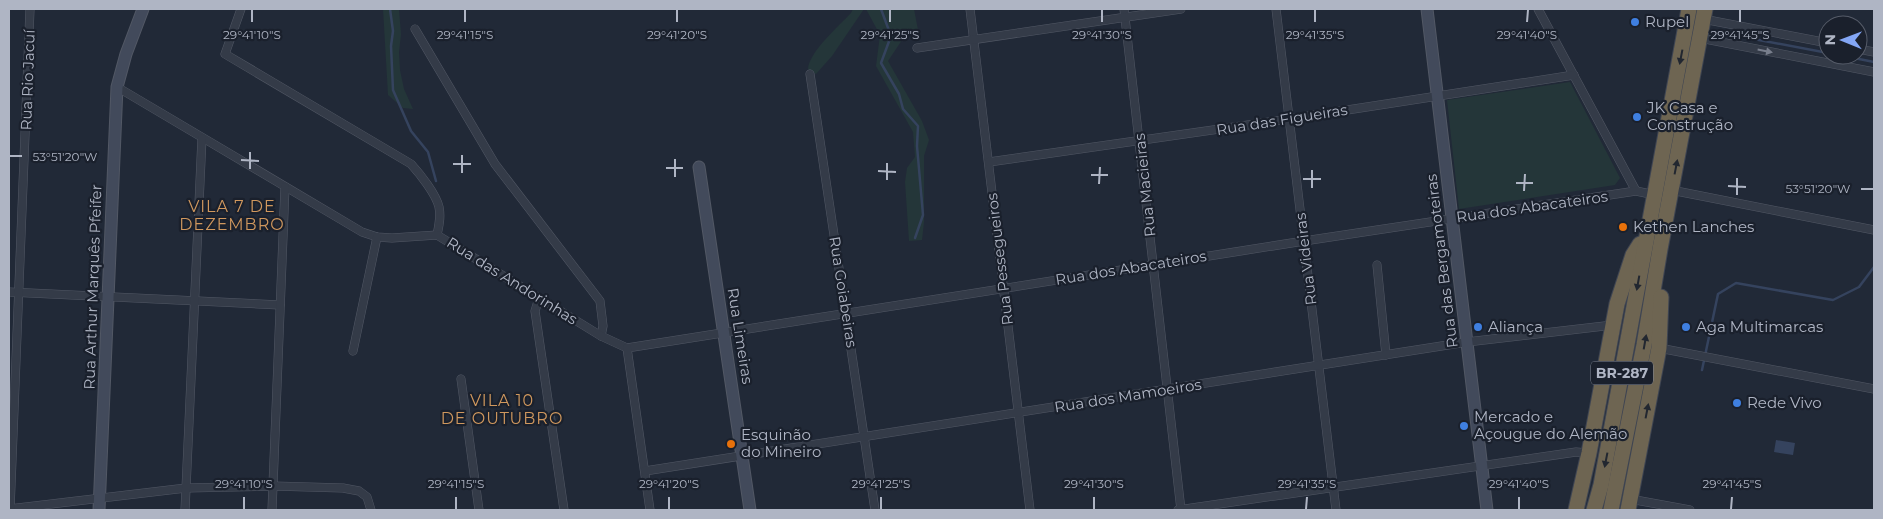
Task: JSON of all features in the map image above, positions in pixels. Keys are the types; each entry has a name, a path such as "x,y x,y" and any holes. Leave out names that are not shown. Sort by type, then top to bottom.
{"highway":[{"name":"BR-287","path":"1594,510 1601,484 1689,9"},
{"name":"BR-287","path":"1611,510 1644,345 1704,14"},
{"name":"BR-287","path":"1576,510 1617,304 1633,255 1646,235"},
{"name":"BR-287","path":"1629,504 1659,348 1660,249"}],"street":[{"name":"Rua Rio Jacuí","path":"10,510 30,9"},
{"name":"Rua Arthur Marquês Pfeifer","path":"99,504 116,87 140,9"},
{"path":"241,9 225,54 411,164 420,173 439,206 440,220 437,235"},
{"name":"Rua Pessegueiros","path":"970,9 1030,510"},
{"name":"Rua Macieiras","path":"1124,9 1168,389 1180,510"},
{"path":"916,48 1181,9"},
{"name":"Rua Videiras","path":"1276,9 1336,510"},
{"name":"Rua das Bergamoteiras","path":"1427,9 1487,510"},
{"path":"1538,9 1636,191 1655,195"},
{"path":"1704,14 1818,41"},
{"path":"414,30 495,164 600,301 603,326 601,336"},
{"path":"1700,38 1874,72"},
{"name":"Rua Goiabeiras","path":"810,74 876,510"},
{"name":"Rua das Figueiras","path":"989,162 1290,120 1574,75"},
{"name":"Rua das Andorinhas","path":"116,87 362,232 377,237 392,238 437,235 601,336 627,348"},
{"path":"185,510 202,138"},
{"name":"Rua Limeiras","path":"699,167 750,510"},
{"path":"272,510 285,187"},
{"path":"1671,190 1874,230"},
{"name":"Rua dos Abacateiros","path":"627,348 1304,241 1636,191"},
{"path":"353,352 377,237"},
{"path":"1377,265 1386,355"},
{"path":"9,292 280,305"},
{"path":"539,298 535,312 564,510"},
{"name":"Rua dos Mamoeiros","path":"645,471 1467,342 1612,324"},
{"path":"627,348 650,510"},
{"path":"1659,348 1874,389"},
{"path":"461,379 479,510"},
{"path":"1180,510 1482,465 1576,452 1589,452"},
{"path":"10,510 99,504 186,488 273,486 343,488 359,491 367,498 371,510"},
{"path":"1629,504 1690,510"}],"shaded area":[{"path":"383,9 399,9 401,34 400,70 404,89 413,109 403,108 388,95"},
{"path":"853,9 864,9 832,56 816,74 808,69 813,55 819,47"},
{"path":"866,9 914,9 919,35 904,37 888,61 922,121 929,140 924,156 924,222 922,240 909,241 905,182 907,168 915,157 913,132 876,66 880,35"},
{"path":"1570,82 1620,178 1615,185 1459,209 1447,100"}],"water":[{"path":"1776,440 1795,443 1793,455 1774,452"}],"waterway":[{"path":"390,9 393,31 391,46 393,90 411,131 428,152 436,181"},
{"path":"881,9 891,36 881,63 899,94 903,109 918,126 917,146 923,215 915,238"},
{"path":"1743,37 1818,51"},
{"path":"1868,61 1874,62"},
{"path":"1702,370 1718,294 1736,283 1833,300 1859,287 1874,267"}],"place":[{"name":"Rupel","path":"1635,22"},
{"name":"JK Casa e Construção","path":"1637,117"},
{"name":"Kethen Lanches","path":"1623,227"},
{"name":"Aliança","path":"1478,327"},
{"name":"Aga Multimarcas","path":"1686,327"},
{"name":"Rede Vivo","path":"1737,403"},
{"name":"Mercado e Açougue do Alemão","path":"1464,426"},
{"name":"Esquinão do Mineiro","path":"731,444"}],"district":[{"name":"VILA 7 DE DEZEMBRO","path":"232,215"},
{"name":"VILA 10 DE OUTUBRO","path":"502,409"}]}
